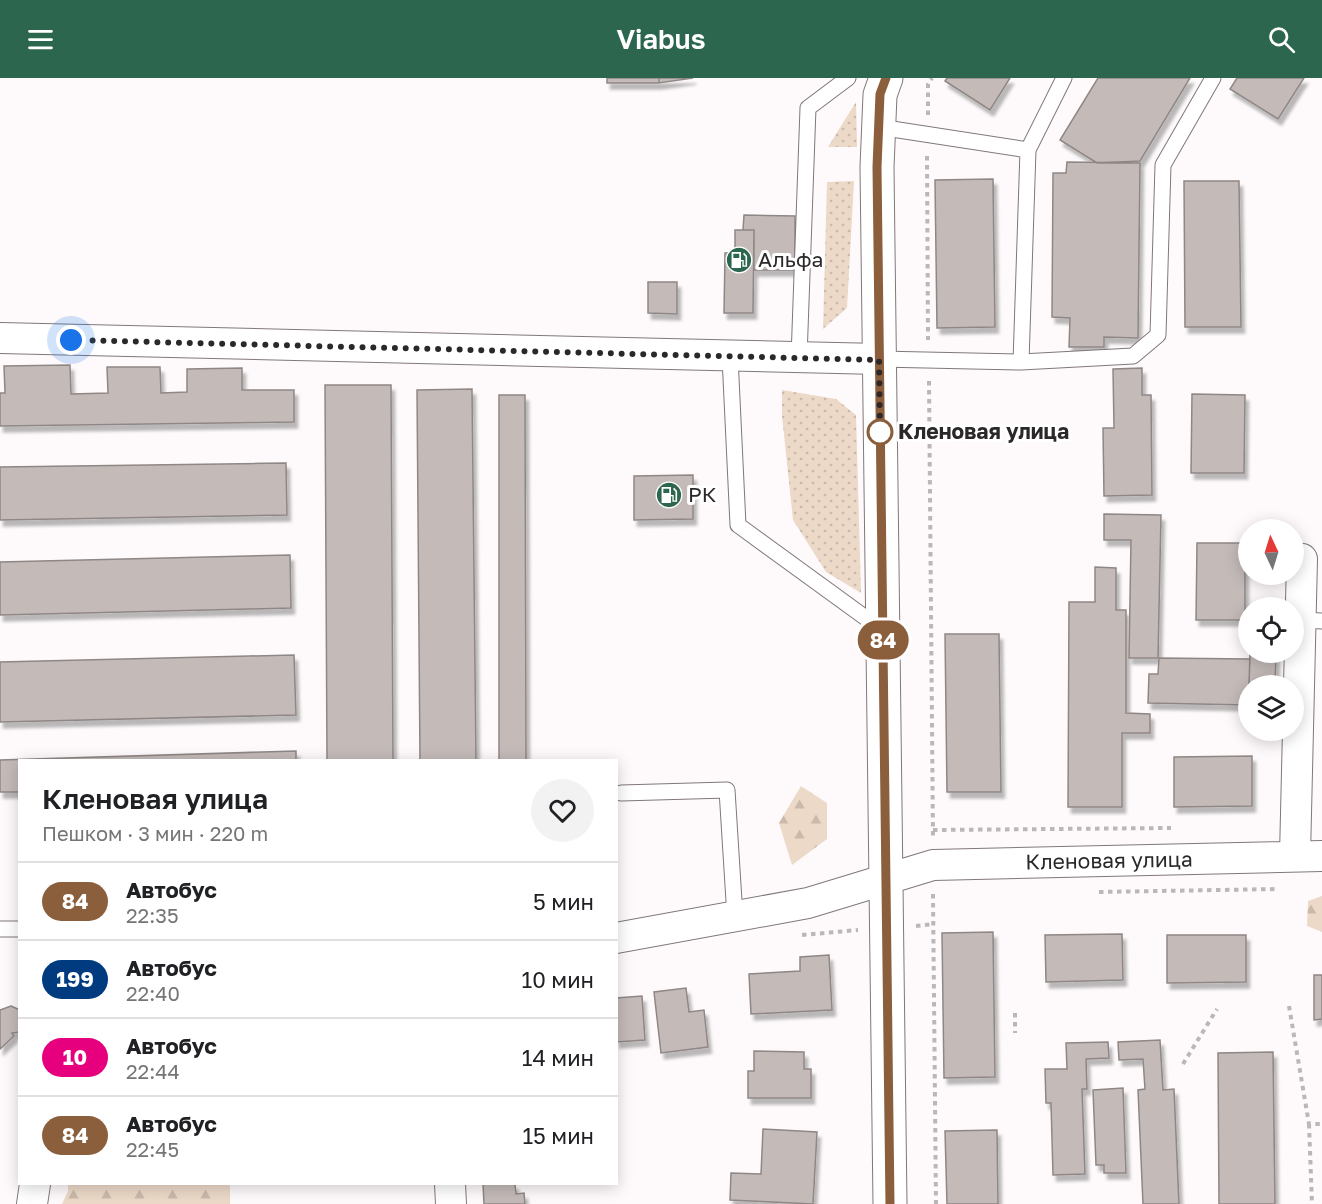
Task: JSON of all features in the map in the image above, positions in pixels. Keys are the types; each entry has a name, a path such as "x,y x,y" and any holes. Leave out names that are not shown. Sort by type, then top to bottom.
{"street":[{"path":"886,78 880,94 877,167 890,1204"},
{"path":"0,338 879,360"},
{"path":"1304,573 1311,620 1309,856"},
{"name":"Кленовая улица","path":"618,938 808,903 933,865 1309,856"},
{"path":"32,1204 35,1185"},
{"path":"450,1185 451,1204"}],"lane":[{"path":"799,358 808,108 848,78"},
{"path":"1021,362 1028,150 1064,78"},
{"path":"879,360 1021,362 1133,356 1158,335 1163,165 1213,78"},
{"path":"879,127 1028,150"},
{"path":"730,357 738,525 882,630"},
{"path":"621,793 728,790 735,916"},
{"path":"0,929 18,928"}],"path":[{"path":"932,78 928,84 927,135 936,1204"},
{"path":"933,830 1179,828"},
{"path":"1095,892 1278,890"},
{"path":"933,895 945,895"},
{"path":"1289,1006 1309,1124 1312,1204"},
{"path":"1183,1064 1217,1009"},
{"path":"1015,1013 1015,1033"},
{"path":"1309,1124 1322,1124"}],"green space":[{"path":"856,102 857,147 828,147"},
{"path":"854,181 847,308 823,329 827,182"},
{"path":"782,390 836,399 856,415 861,593 826,572 793,520 782,416"},
{"path":"801,786 827,803 827,839 792,865 779,823"},
{"path":"1322,896 1322,932 1307,926 1308,901"},
{"path":"68,1185 230,1185 230,1204 62,1204 68,1191"}],"building":[{"path":"607,78 659,78 659,83 607,83"},
{"path":"659,78 693,78 659,83"},
{"path":"947,78 1010,78 990,110 945,81"},
{"path":"1098,78 1190,78 1140,161 1097,163 1060,140"},
{"path":"1237,78 1304,78 1278,119 1230,89"},
{"path":"1067,162 1140,163 1138,338 1104,337 1104,347 1069,347 1070,318 1052,317 1053,173 1066,173"},
{"path":"993,179 995,327 937,328 935,180"},
{"path":"1184,181 1239,181 1241,327 1185,327"},
{"path":"744,215 795,216 795,270 754,270 754,230 743,230"},
{"path":"735,230 754,230 753,313 724,313 725,253 735,253"},
{"path":"648,282 677,282 677,314 648,313"},
{"path":"70,365 71,394 108,393 107,367 160,367 161,393 187,392 187,369 242,368 242,390 294,390 294,422 0,426 0,393 5,393 4,366"},
{"path":"1142,368 1142,395 1151,395 1152,495 1104,496 1103,428 1114,428 1113,369"},
{"path":"325,385 391,385 393,759 327,759"},
{"path":"472,389 476,759 420,759 417,390"},
{"path":"1192,394 1245,395 1244,473 1191,473"},
{"path":"499,395 525,395 526,759 499,759"},
{"path":"286,463 287,515 0,520 0,467"},
{"path":"693,475 693,519 634,520 634,476"},
{"path":"1104,514 1161,515 1158,658 1129,658 1131,540 1104,540"},
{"path":"1197,543 1238,543 1238,585 1245,585 1245,597 1238,597 1238,620 1196,620"},
{"path":"290,555 291,608 0,615 0,562"},
{"path":"1095,567 1116,568 1116,610 1126,610 1126,713 1150,714 1150,733 1122,733 1122,807 1068,807 1069,602 1095,602"},
{"path":"945,634 999,634 1001,792 947,792"},
{"path":"294,655 296,715 0,722 0,662"},
{"path":"1159,658 1238,659 1238,663 1250,663 1249,675 1238,675 1238,705 1148,703 1149,674 1158,674"},
{"path":"1250,663 1276,663 1275,675 1249,675"},
{"path":"296,751 296,759 33,759"},
{"path":"1252,756 1252,806 1174,807 1174,757"},
{"path":"18,759 18,792 0,792 0,760"},
{"path":"993,932 995,1077 944,1078 942,933"},
{"path":"1122,934 1123,980 1046,982 1045,935"},
{"path":"1167,935 1246,935 1246,982 1167,983"},
{"path":"829,955 832,1010 751,1014 749,974 800,971 800,957"},
{"path":"1314,975 1322,975 1322,1019 1314,1020"},
{"path":"686,988 689,1012 704,1010 708,1047 661,1053 654,992"},
{"path":"642,996 645,1040 618,1042 618,998"},
{"path":"11,1006 18,1009 18,1032 12,1033 14,1036 0,1049 0,1010"},
{"path":"1160,1040 1163,1090 1174,1089 1179,1204 1143,1204 1138,1090 1145,1089 1143,1059 1119,1060 1118,1042"},
{"path":"1108,1042 1109,1058 1086,1059 1087,1089 1082,1089 1085,1174 1053,1175 1051,1103 1046,1103 1045,1069 1067,1069 1066,1043"},
{"path":"754,1051 804,1052 804,1069 811,1069 811,1098 748,1098 748,1071 754,1071"},
{"path":"1273,1052 1275,1204 1219,1204 1218,1053"},
{"path":"1123,1088 1126,1173 1104,1173 1104,1165 1096,1165 1093,1090"},
{"path":"763,1129 817,1132 813,1204 730,1200 731,1173 761,1174"},
{"path":"997,1130 998,1204 947,1204 945,1131"},
{"path":"483,1185 515,1185 516,1194 524,1193 525,1204 484,1204"}],"bus line":[{"name":"84","path":"886,78 880,94 877,167 890,1204"}],"place":[{"name":"Альфа","path":"739,260"},
{"name":"Кленовая улица","path":"880,432"},
{"name":"РК","path":"669,495"}],"route":[{"path":"71,340 879,360 880,432"}]}
